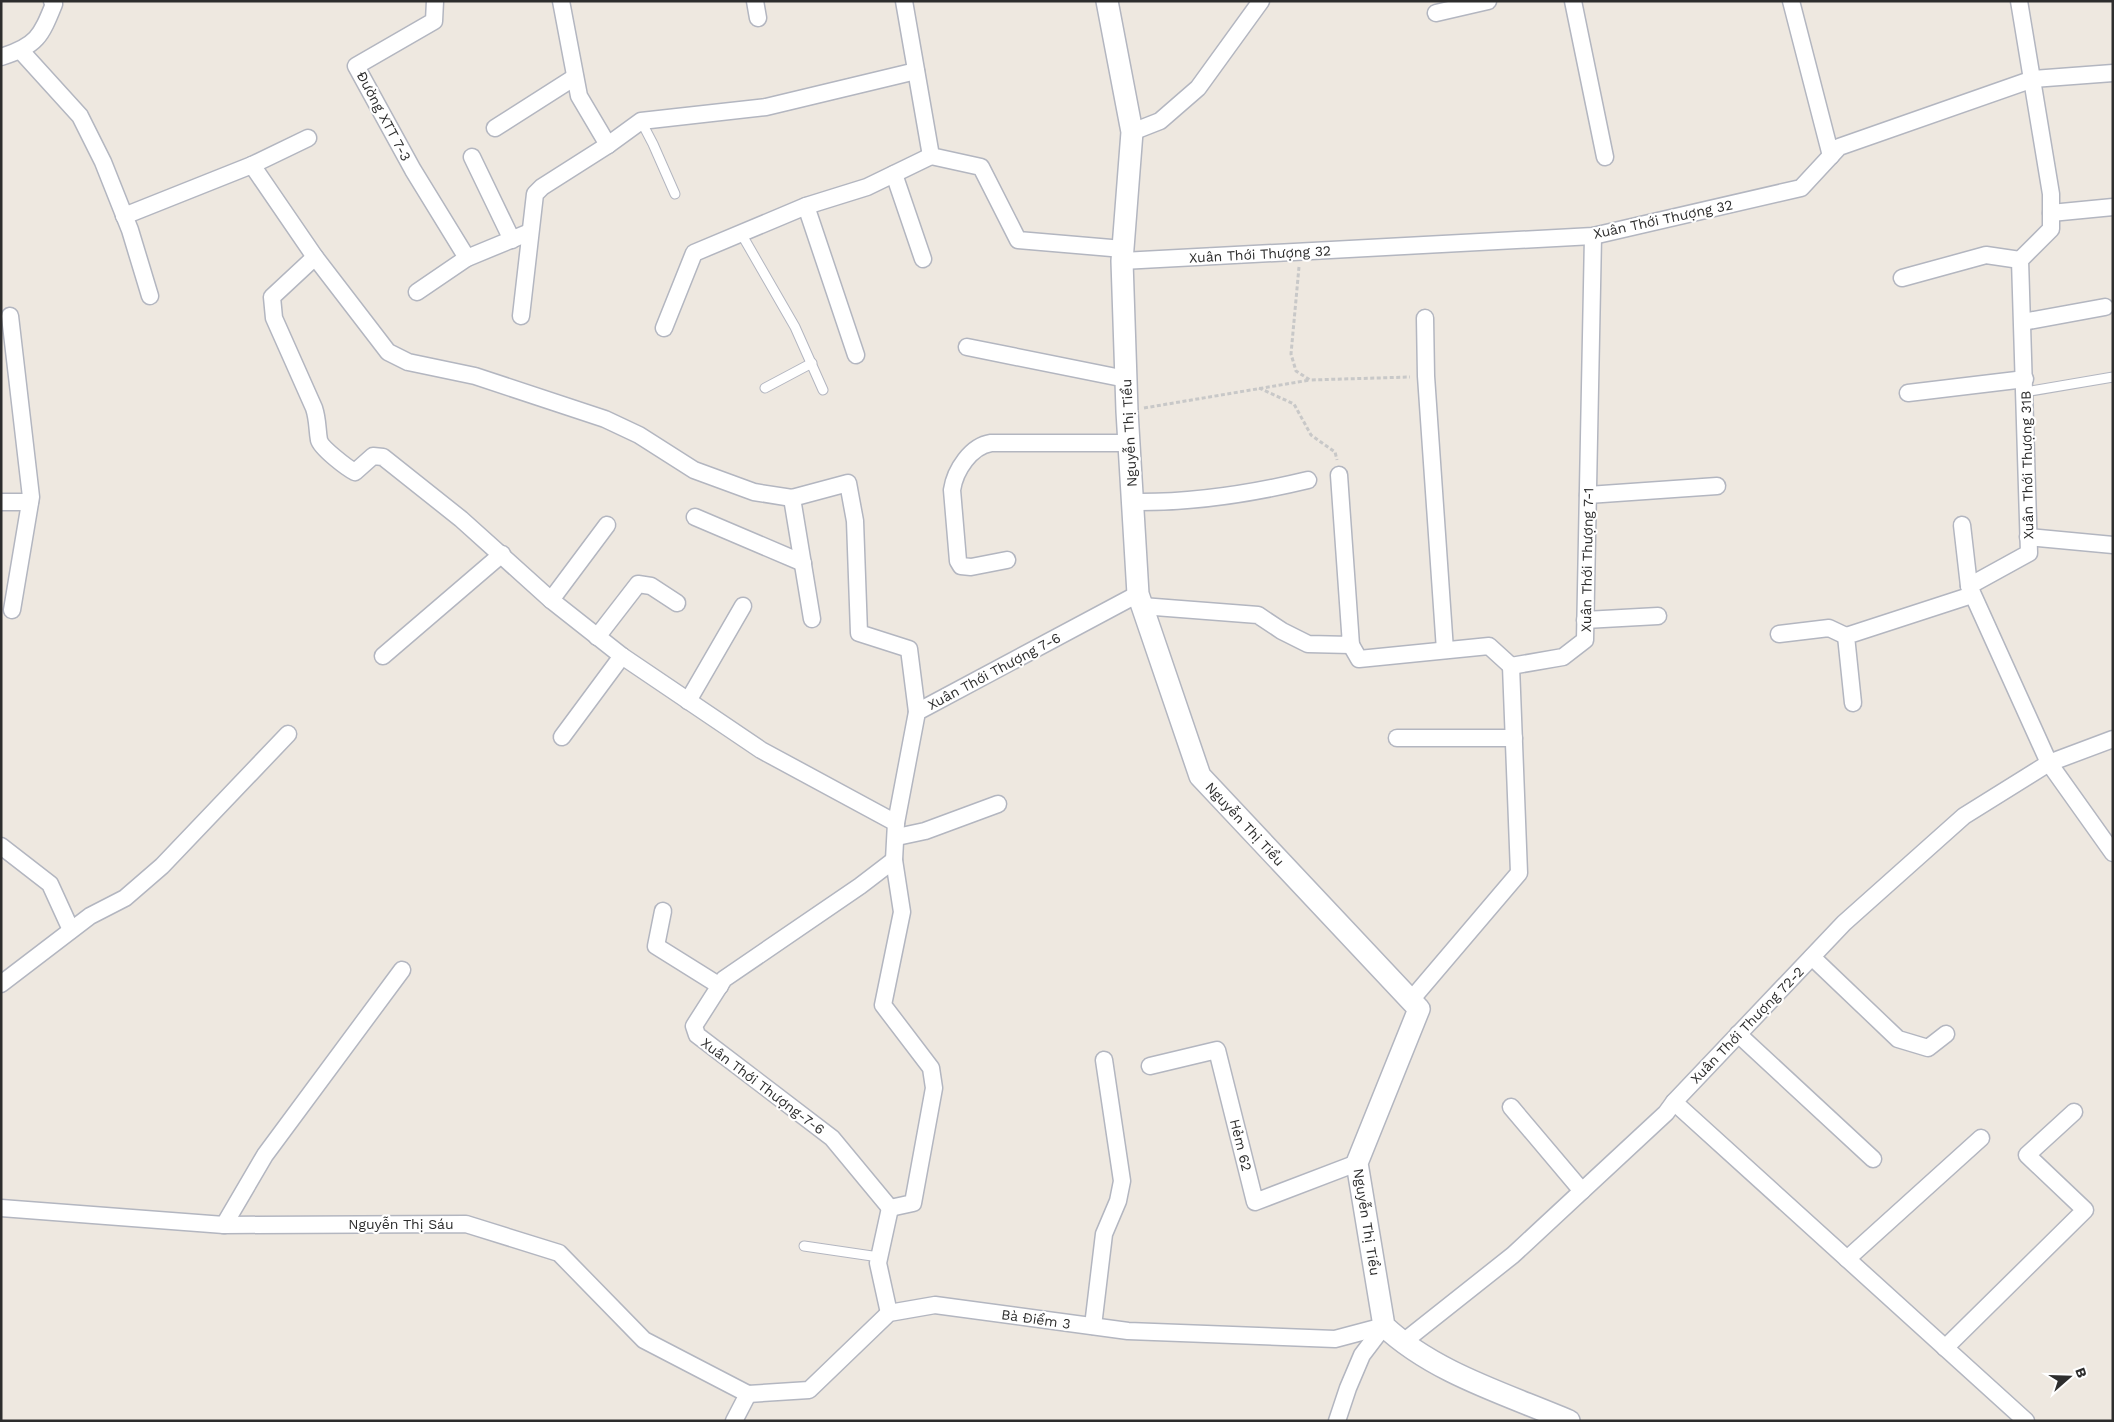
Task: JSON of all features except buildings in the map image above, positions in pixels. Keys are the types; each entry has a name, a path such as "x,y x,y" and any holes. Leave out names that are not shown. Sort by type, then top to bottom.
{"street":[{"path":"1,57 20,51 41,35 54,4 52,1"},
{"name":"Đường XTT 7-3","path":"435,1 434,21 356,66 413,170 467,258"},
{"path":"561,1 579,96 608,145"},
{"path":"755,1 758,18"},
{"path":"664,328 694,253 742,235 806,206 867,187 931,156 904,1"},
{"name":"Nguyễn Thị Tiểu","path":"1107,1 1132,132 1122,255 1128,443 1140,600 1200,776 1419,1009 1357,1163 1384,1326"},
{"path":"1132,132 1160,121 1198,88 1262,1"},
{"path":"1436,13 1488,1"},
{"path":"1573,1 1605,157"},
{"path":"1791,1 1831,156"},
{"path":"1902,278 1986,255 2020,260 2051,228 2051,194 2019,1"},
{"path":"20,51 80,116 103,162 124,216 150,296"},
{"path":"521,316 535,194 542,187 608,145 641,121 766,107 916,72"},
{"name":"Xuân Thới Thượng 32","path":"931,156 981,167 1018,240 1122,255 1300,251 1593,236 1801,188 1839,147 2033,79 2113,73"},
{"path":"495,128 576,77"},
{"path":"124,216 252,165 308,138"},
{"path":"472,157 512,240"},
{"path":"252,165 315,257 388,352 396,357 408,362 511,387 605,418 640,435 694,470 754,492 792,498 848,483 855,521 859,633 909,649 917,712"},
{"path":"894,174 923,260"},
{"path":"806,206 856,355"},
{"path":"2051,213 2113,207"},
{"path":"417,292 467,258 530,232"},
{"name":"Xuân Thới Thượng 7-1","path":"1511,666 1562,657 1585,640 1593,236"},
{"path":"315,257 272,297 274,318 317,415 321,444 355,472 373,456 383,457 502,554 551,600 622,656 761,750 897,830 925,831 998,804"},
{"name":"Xuân Thới Thượng 31B","path":"1971,591 2029,553 2020,260"},
{"path":"2023,322 2105,307"},
{"path":"10,316 30,502 12,610"},
{"path":"1425,318 1426,376 1445,650"},
{"path":"967,347 1126,380"},
{"path":"1908,394 2025,385"},
{"path":"1007,560 971,567 961,566 958,561 952,490 954,479 976,448 981,444 991,443 1128,443"},
{"path":"1339,475 1351,645 1359,659 1489,646 1511,666 1519,873 1411,1000"},
{"path":"1132,502 1169,503 1208,500 1308,480"},
{"path":"1588,495 1717,486"},
{"path":"792,498 812,619"},
{"path":"1,502 30,502"},
{"path":"695,516 803,563"},
{"path":"551,600 607,525"},
{"path":"1962,525 1971,591 2049,763 2113,853"},
{"path":"2028,538 2113,544"},
{"path":"383,656 502,554"},
{"path":"598,637 638,584 651,586 677,603"},
{"path":"1779,634 1829,628 1846,636 1971,591"},
{"path":"1140,600 1258,615 1282,631 1308,644 1351,645"},
{"name":"Xuân Thới Thượng 7-6","path":"890,1208 913,1203 934,1088 930,1068 883,1005 902,912 894,860 897,830 917,712 1140,600"},
{"path":"688,701 743,606"},
{"path":"1585,620 1658,616"},
{"path":"1846,636 1853,703"},
{"path":"562,737 622,656"},
{"path":"1,984 90,916 126,898 162,866 288,734"},
{"path":"1397,738 1514,738"},
{"name":"Xuân Thới Thượng 72-2","path":"1402,1343 1513,1255 1666,1113 1674,1102 1844,923 1964,816 2049,763 2113,738"},
{"path":"5,854 50,884 71,930"},
{"name":"Xuân Thới Thượng-7-6","path":"890,1208 832,1138 694,1032 694,1023 724,980 860,886 894,860"},
{"path":"663,911 656,946 720,986"},
{"path":"1812,956 1898,1039 1928,1048 1946,1034"},
{"path":"224,1225 265,1155 402,970"},
{"path":"1738,1034 1873,1159"},
{"name":"Hẻm 62","path":"1150,1066 1217,1050 1255,1202 1357,1163"},
{"path":"1093,1326 1104,1234 1118,1201 1122,1181 1104,1060"},
{"path":"1674,1102 2026,1421"},
{"path":"1511,1106 1582,1191"},
{"path":"1945,1348 2085,1210 2026,1155 2074,1112"},
{"path":"1847,1259 1981,1138"},
{"name":"Nguyễn Thị Sáu","path":"1,1208 224,1225 466,1224 559,1253 644,1340 748,1394"},
{"path":"734,1421 748,1394 809,1390 889,1313 878,1263 890,1208"},
{"name":"Bà Điểm 3","path":"889,1313 935,1305 1128,1331 1335,1339 1384,1326"},
{"path":"1338,1421 1348,1388 1362,1355 1384,1326 1402,1343 1444,1368 1568,1421"}],"lane":[{"path":"641,121 675,194"},
{"path":"742,235 795,327 823,390"},
{"path":"765,388 812,363"},
{"path":"2025,385 2113,378"},
{"path":"804,1246 879,1257"}],"path":[{"path":"1300,251 1291,354 1296,371 1310,380"},
{"path":"1127,411 1310,380 1426,376"},
{"path":"1258,388 1294,404 1311,435 1335,452 1339,475"}]}
